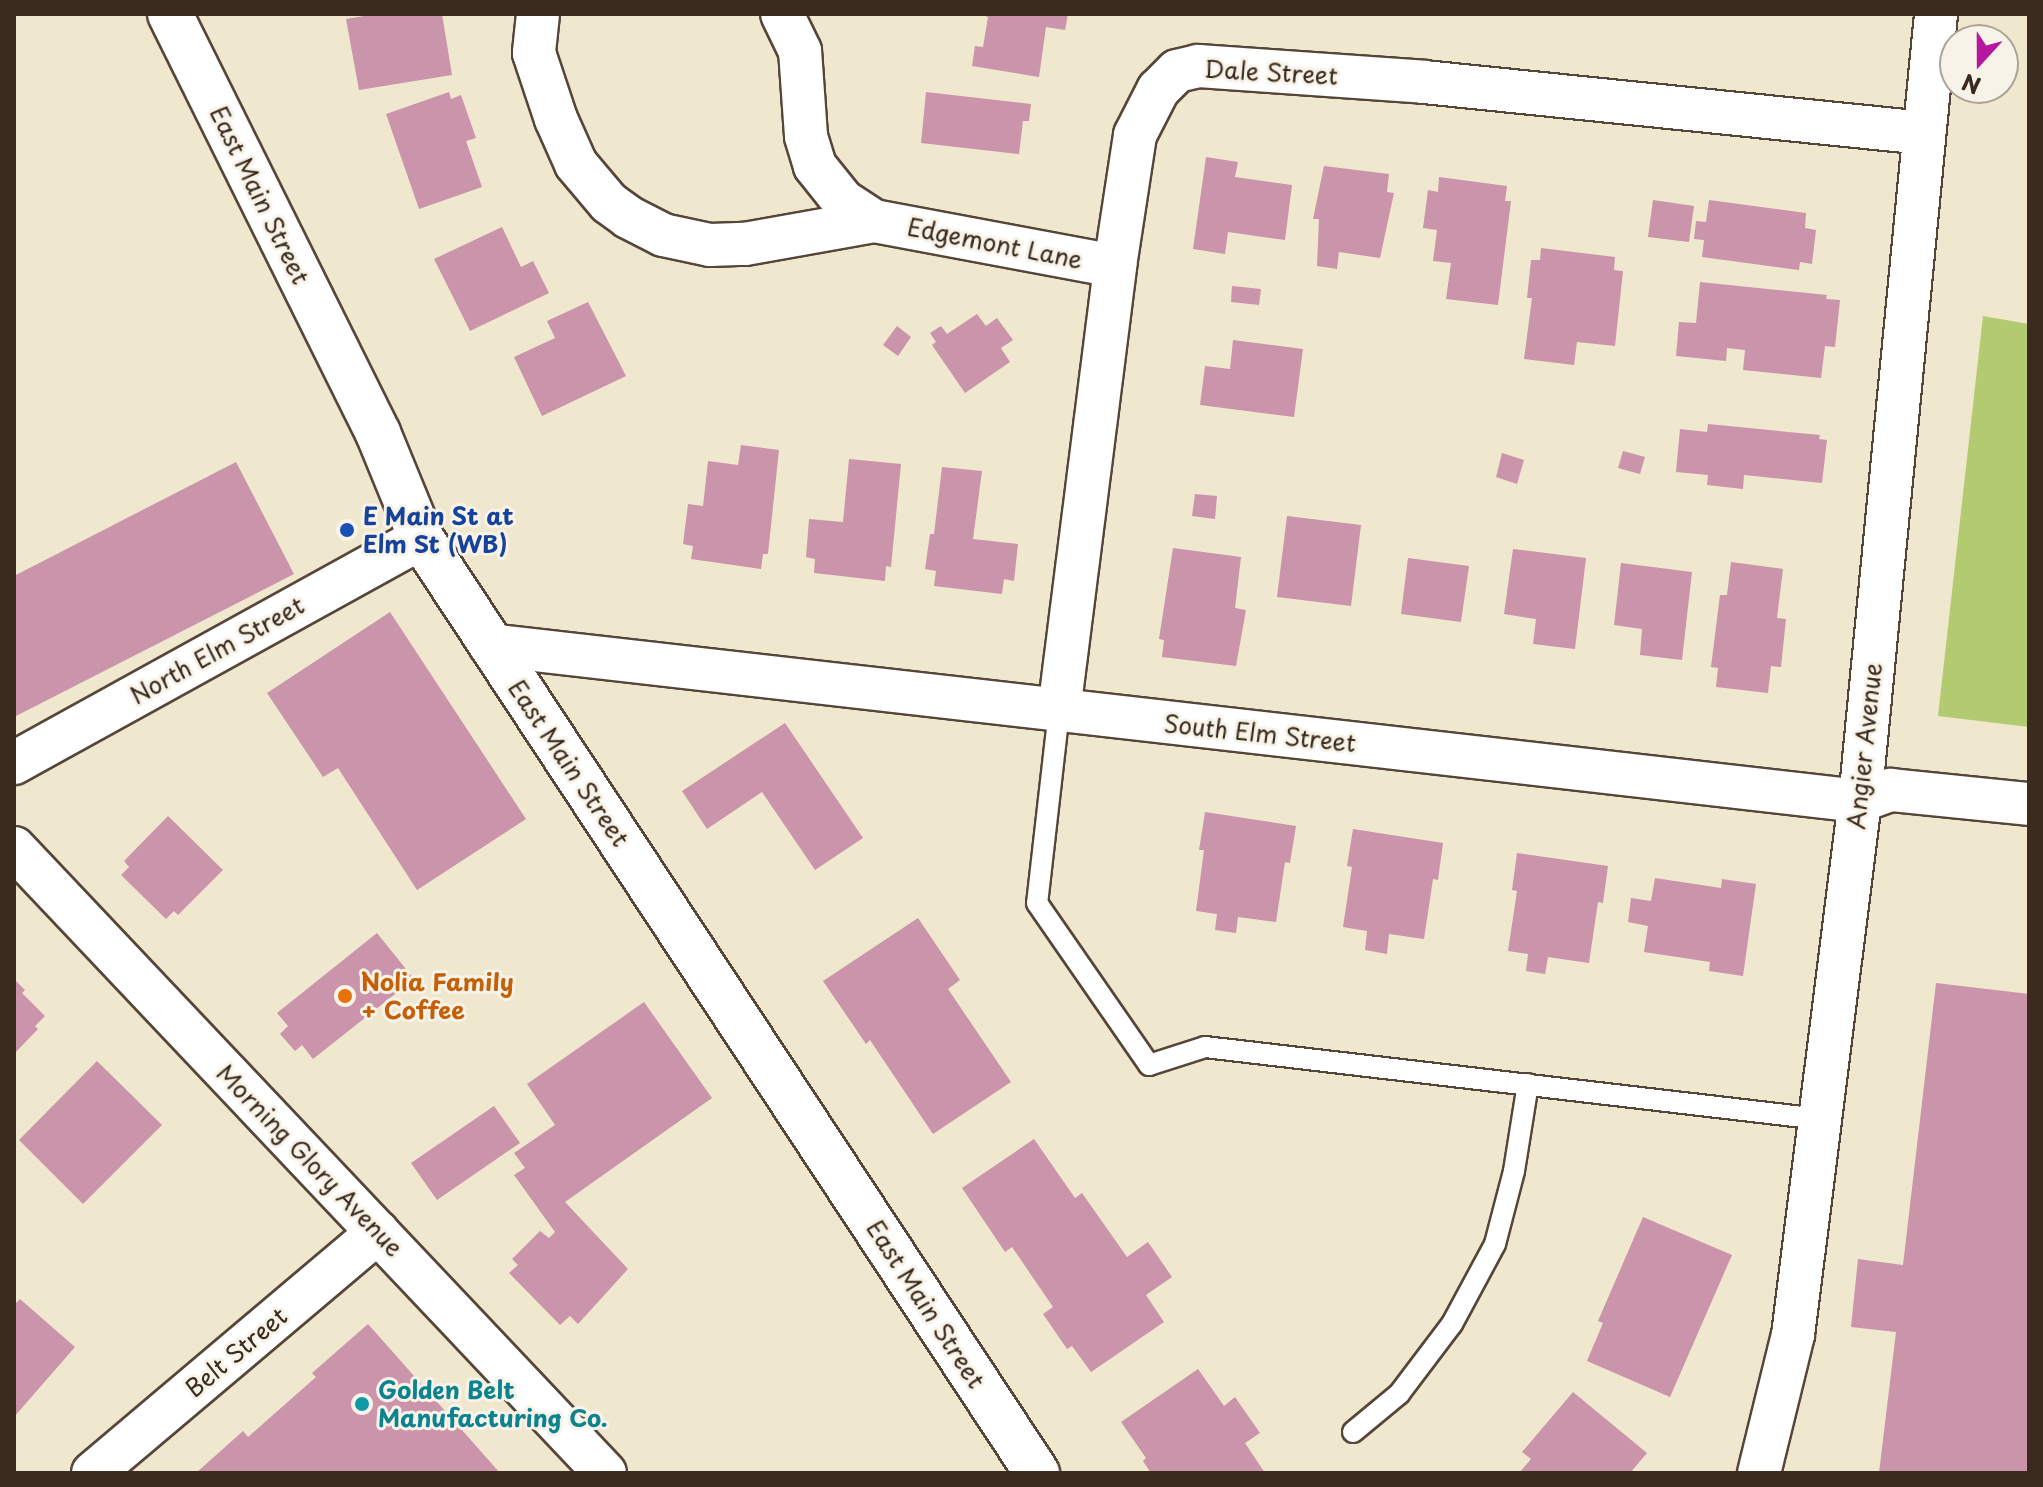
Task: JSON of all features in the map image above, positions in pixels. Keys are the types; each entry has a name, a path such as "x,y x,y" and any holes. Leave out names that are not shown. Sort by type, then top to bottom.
{"street":[{"name":"East Main Street","path":"170,14 378,433 421,538 1037,1473"},
{"name":"Edgemont Lane","path":"538,14 534,53 576,164 609,203 663,235 710,245 745,244 874,221 1115,266"},
{"name":"Edgemont Lane","path":"782,14 800,51 806,136 815,166 843,201 874,221"},
{"name":"Angier Avenue","path":"1759,1473 1793,1335 1860,801 1936,14"},
{"name":"Dale Street","path":"1059,711 1115,266 1135,135 1158,90 1177,71 1198,66 1424,82 1924,133"},
{"name":"North Elm Street","path":"14,763 421,538"},
{"name":"South Elm Street","path":"490,645 1860,801 1891,790 2029,804"},
{"name":"Morning Glory Avenue","path":"14,848 605,1473"},
{"name":"Belt Street","path":"93,1473 378,1232"}],"lane":[{"path":"1059,711 1037,903 1149,1065 1205,1047 1820,1119"},
{"path":"1353,1432 1399,1394 1435,1348 1452,1324 1495,1244 1514,1171 1528,1084"}],"green space":[{"path":"1983,316 2029,324 2029,727 1938,716"}],"building":[{"path":"376,14 442,14 452,75 359,90 346,19"},
{"path":"979,14 1068,14 1065,30 1046,27 1039,77 972,66 975,46 983,47 988,17"},
{"path":"449,92 451,99 461,95 476,138 466,141 482,187 419,209 386,114"},
{"path":"926,92 1031,104 1029,121 1023,121 1019,154 921,143"},
{"path":"1206,157 1238,162 1235,177 1292,185 1285,240 1228,232 1225,254 1193,249"},
{"path":"1324,166 1389,174 1387,192 1394,193 1380,258 1339,252 1337,269 1317,266 1319,219 1313,219"},
{"path":"1439,177 1507,186 1505,201 1511,201 1498,305 1446,299 1451,263 1433,261 1437,230 1423,228 1428,190 1438,192"},
{"path":"1653,200 1694,206 1689,242 1648,237"},
{"path":"1709,200 1806,213 1805,228 1816,230 1812,264 1800,262 1799,270 1702,257 1704,240 1694,239 1696,221 1706,222"},
{"path":"502,227 521,267 533,261 549,293 470,331 434,259"},
{"path":"1541,248 1615,257 1614,270 1623,271 1615,346 1577,342 1574,365 1524,359 1532,298 1527,298 1531,260 1540,260"},
{"path":"1700,282 1827,295 1826,299 1840,300 1835,347 1825,346 1821,378 1743,370 1745,350 1727,348 1726,361 1676,356 1679,322 1696,323"},
{"path":"1232,286 1261,289 1259,305 1231,302"},
{"path":"588,302 626,376 542,416 514,357 555,338 547,321"},
{"path":"977,314 986,326 997,318 1013,340 1001,348 1010,362 965,393 932,345 936,342 930,333 941,326 947,334"},
{"path":"897,326 911,337 898,356 883,345"},
{"path":"1233,340 1303,349 1294,417 1200,405 1205,366 1230,369"},
{"path":"1708,424 1820,435 1819,439 1827,440 1822,483 1744,475 1743,489 1707,485 1708,475 1676,472 1680,429 1707,432"},
{"path":"741,445 779,450 768,554 763,554 761,569 691,559 693,546 683,544 688,504 703,506 708,461 738,465"},
{"path":"1623,451 1645,457 1640,474 1618,468"},
{"path":"1502,453 1524,460 1517,484 1496,477"},
{"path":"849,459 901,464 891,567 886,566 885,581 814,573 815,559 806,557 809,519 843,522"},
{"path":"236,462 294,574 14,717 14,576"},
{"path":"942,467 982,471 973,539 1018,544 1014,581 1004,579 1002,594 934,586 936,571 925,569 930,534 934,534"},
{"path":"1195,494 1217,496 1215,519 1192,516"},
{"path":"1287,516 1361,525 1351,606 1277,597"},
{"path":"1173,548 1241,557 1235,608 1246,610 1236,666 1162,657 1164,640 1159,639"},
{"path":"1513,549 1586,558 1575,649 1533,644 1536,619 1504,614"},
{"path":"1408,558 1469,566 1461,622 1401,614"},
{"path":"1731,562 1783,569 1777,618 1786,619 1781,667 1771,666 1768,693 1716,687 1718,668 1711,667 1720,595 1727,595"},
{"path":"1621,563 1692,572 1682,660 1640,655 1642,629 1614,625"},
{"path":"390,612 526,819 417,890 338,768 323,777 267,693"},
{"path":"785,723 863,838 815,870 762,792 707,829 682,791"},
{"path":"1205,812 1296,826 1290,863 1285,862 1276,922 1238,917 1236,933 1215,930 1217,914 1196,911 1204,850 1199,850"},
{"path":"168,816 223,870 178,915 174,911 166,919 121,875 129,867 124,861"},
{"path":"1353,829 1443,843 1438,880 1433,879 1424,939 1389,934 1387,954 1365,950 1367,931 1343,927 1352,867 1347,866"},
{"path":"1517,853 1608,866 1603,903 1598,902 1589,963 1548,957 1545,974 1526,971 1528,954 1508,951 1517,891 1512,890"},
{"path":"1655,878 1721,888 1722,879 1756,884 1743,976 1709,971 1710,962 1644,952 1648,926 1628,922 1631,898 1651,901"},
{"path":"918,918 960,980 948,989 1011,1082 933,1134 870,1040 866,1044 823,981"},
{"name":"Nolia Family + Coffee","path":"377,933 414,979 313,1059 302,1045 295,1051 280,1034 288,1026 277,1013"},
{"path":"14,979 25,990 22,993 45,1016 35,1026 38,1029 14,1054"},
{"path":"1936,983 2029,994 2029,1473 1879,1473 1896,1332 1851,1327 1858,1259 1903,1265"},
{"path":"644,1002 712,1098 565,1202 628,1269 578,1324 570,1316 560,1325 509,1273 518,1265 512,1259 540,1231 549,1238 555,1232 514,1175 525,1168 514,1153 555,1125 527,1084"},
{"path":"97,1061 162,1125 83,1204 19,1140"},
{"path":"494,1106 520,1143 437,1200 411,1163"},
{"path":"1034,1139 1075,1198 1082,1193 1127,1257 1148,1242 1172,1277 1146,1295 1164,1322 1091,1372 1072,1346 1067,1349 1043,1314 1053,1307 1012,1247 1005,1252 962,1188"},
{"path":"1643,1217 1732,1255 1670,1397 1587,1361 1603,1323 1598,1321"},
{"path":"20,1299 75,1347 14,1417 14,1305"},
{"name":"Golden Belt Manufacturing Co.","path":"368,1324 500,1473 196,1473 243,1431 248,1437 316,1377 312,1373"},
{"path":"1198,1369 1224,1406 1235,1397 1260,1433 1245,1443 1265,1473 1151,1473 1143,1461 1146,1458 1121,1422"},
{"path":"1573,1392 1647,1453 1630,1473 1519,1473 1531,1459 1522,1452"}],"place":[{"name":"E Main St at Elm St (WB)","path":"347,530"},
{"name":"Nolia Family + Coffee","path":"345,996"},
{"name":"Golden Belt Manufacturing Co.","path":"362,1404"}]}
